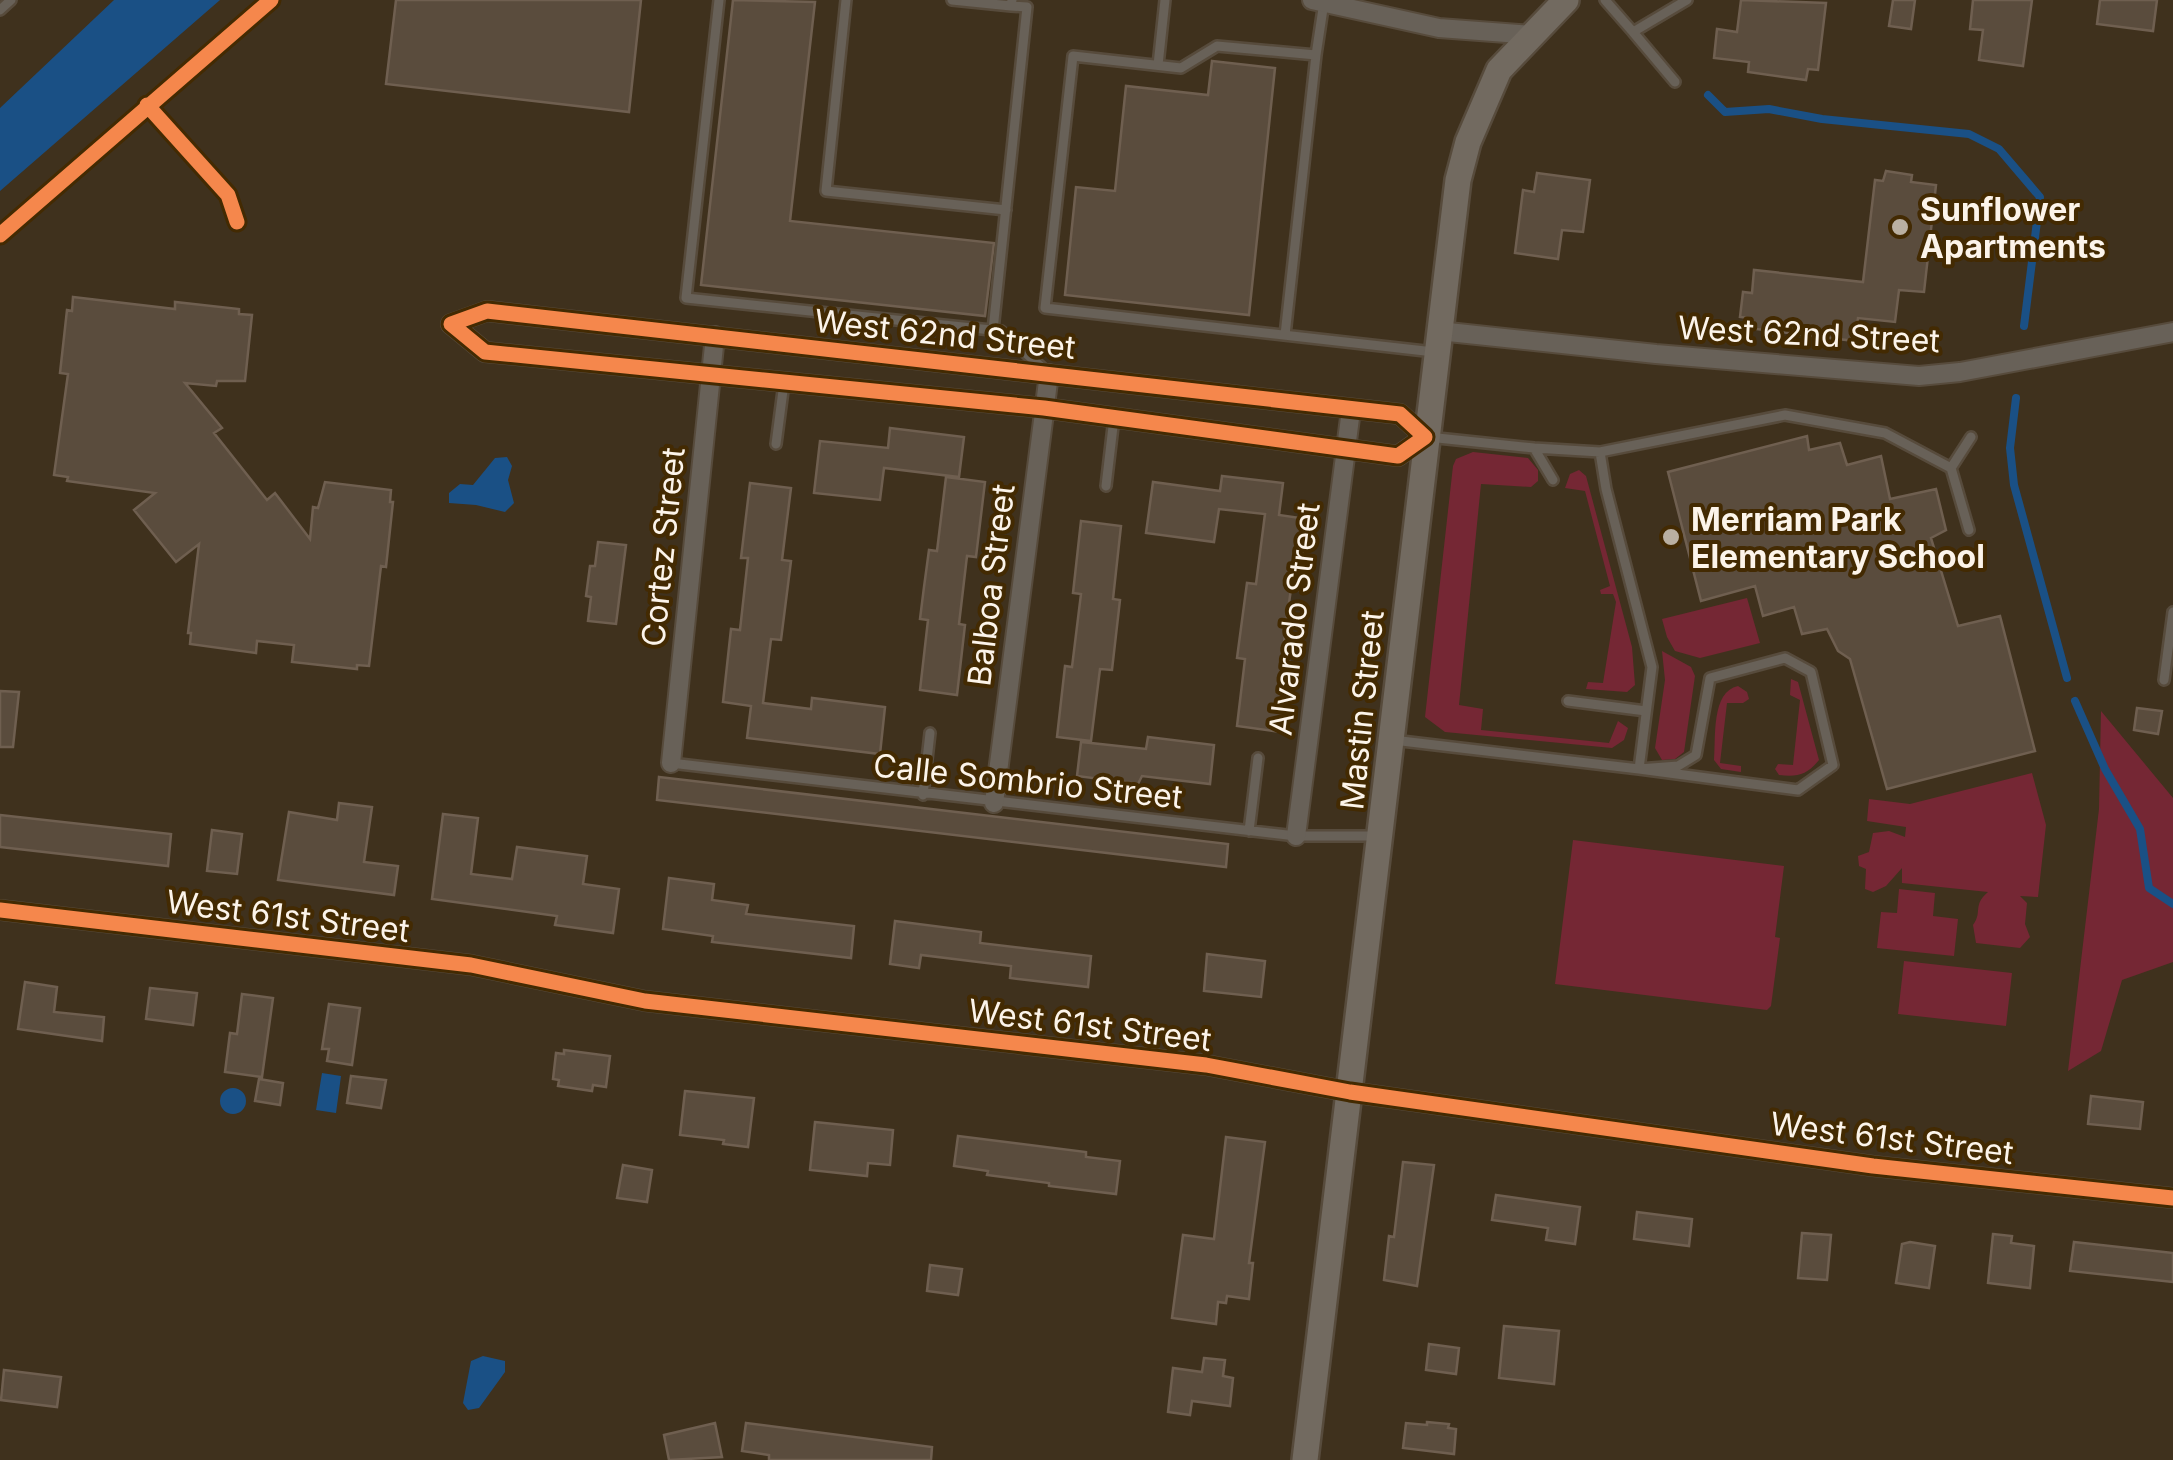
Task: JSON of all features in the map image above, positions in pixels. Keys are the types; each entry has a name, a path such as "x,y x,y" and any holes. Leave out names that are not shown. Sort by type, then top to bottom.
{"street":[{"name":"Mastin Street","path":"1305,1460 1450,226 1468,142 1499,70 1566,0"},
{"path":"1318,1 1438,28 1533,35"},
{"name":"West 62nd Street","path":"710,376 485,352 451,324 487,311 1400,414 1426,437"},
{"name":"West 62nd Street","path":"1438,341 1919,376 1960,372 2173,332"},
{"name":"Cortez Street","path":"671,763 715,336"},
{"name":"Balboa Street","path":"994,804 1048,374"},
{"path":"710,376 1044,408 1398,456 1426,437"},
{"name":"Alvarado Street","path":"1296,836 1351,410"},
{"name":"West 61st Street","path":"0,910 470,965 646,1001 1206,1065 1350,1092 1873,1166 2173,1198"}],"lane":[{"path":"0,10 10,0"},
{"path":"718,0 686,298 1001,331 1048,374"},
{"path":"846,0 826,191 1006,210"},
{"path":"952,0 1028,7 993,330"},
{"path":"1158,66 1165,0"},
{"path":"1605,0 1675,82"},
{"path":"1634,32 1686,0"},
{"path":"1285,335 1316,55 1318,1"},
{"path":"1316,55 1217,46 1181,68 1073,56 1045,308 1285,335 1438,341"},
{"path":"776,444 784,383"},
{"path":"1426,437 1600,452 1785,416 1885,433 1951,468 1969,530"},
{"path":"1106,486 1114,418"},
{"path":"1951,468 1971,437"},
{"path":"1534,448 1553,480"},
{"path":"1600,452 1652,667 1639,769"},
{"path":"2164,680 2173,612"},
{"path":"1392,740 1798,790 1833,765 1811,672 1785,658 1710,678 1696,755 1678,766 1639,769"},
{"path":"1568,701 1646,710"},
{"path":"923,795 930,732"},
{"path":"1249,831 1258,758"},
{"name":"Calle Sombrio Street","path":"671,763 994,804 1296,836 1380,836"}],"shaded area":[{"path":"1473,452 1528,458 1538,470 1538,481 1531,487 1481,484 1459,705 1483,709 1481,730 1609,743 1618,721 1628,728 1624,740 1612,748 1445,732 1425,717 1453,466 1456,459"},
{"path":"1579,470 1586,476 1632,647 1635,685 1627,692 1586,689 1588,682 1603,683 1616,602 1613,594 1601,594 1600,590 1610,586 1585,491 1565,488 1570,474"},
{"path":"1747,598 1760,643 1700,658 1675,651 1662,619"},
{"path":"1662,651 1691,667 1695,676 1684,752 1675,759 1662,760 1655,748 1665,680"},
{"path":"1791,679 1798,682 1819,760 1802,774 1792,776 1779,775 1775,769 1778,764 1793,765 1800,700 1790,695"},
{"path":"1738,686 1749,699 1727,703 1720,763 1741,766 1741,772 1721,769 1714,760 1719,706 1729,690"},
{"path":"2101,711 2173,798 2173,962 2122,980 2101,1051 2068,1071 2099,809"},
{"path":"2032,773 2046,825 2038,897 2020,896 2027,903 2025,924 2030,937 2020,948 1976,943 1973,925 1980,901 1988,892 1902,883 1902,868 1886,886 1873,892 1865,889 1866,869 1859,866 1858,856 1869,852 1873,833 1889,831 1905,837 1906,827 1867,821 1869,799 1910,804"},
{"path":"1573,840 1784,866 1771,1006 1767,1010 1555,984"},
{"path":"1899,889 1935,893 1933,916 1958,919 1954,956 1877,948 1881,912 1897,913"},
{"path":"1904,961 2012,973 2006,1026 1898,1014"}],"water":[{"path":"114,0 220,0 0,191 0,108"},
{"path":"507,457 512,466 508,480 514,503 505,512 449,503 449,493 460,484 473,485 495,458"},
{"path":"322,1073 341,1076 336,1113 316,1110"},
{"path":"233,1088 242,1092 246,1101 242,1110 233,1114 224,1110 220,1101 224,1092"},
{"path":"483,1356 505,1361 505,1372 479,1408 468,1410 463,1403 471,1361"}],"building":[{"path":"396,0 641,0 629,112 386,84"},
{"path":"733,0 815,2 790,221 994,243 985,316 701,285"},
{"path":"1741,0 1826,3 1818,70 1808,69 1806,80 1748,72 1749,62 1714,58 1717,29 1737,32"},
{"path":"1893,0 1915,0 1911,29 1889,26"},
{"path":"1973,0 2032,0 2023,66 1979,60 1983,30 1970,29"},
{"path":"2100,0 2157,0 2153,31 2097,24"},
{"path":"1212,61 1275,68 1249,315 1065,295 1076,187 1115,191 1126,86 1208,95"},
{"name":"Sunflower Apartments","path":"1886,171 1912,175 1911,182 1936,185 1924,292 1899,290 1895,322 1858,318 1855,341 1748,328 1749,318 1740,317 1743,292 1752,293 1754,270 1863,282 1875,180 1883,181"},
{"path":"1537,173 1590,180 1583,232 1562,230 1558,259 1515,253 1523,190 1534,192"},
{"path":"73,297 175,309 175,302 239,309 239,314 252,315 245,381 217,381 216,386 185,383 222,428 214,433 267,500 275,493 310,539 313,507 318,508 325,482 391,490 386,567 381,566 369,666 357,665 357,669 292,662 294,645 257,641 256,653 190,644 199,544 176,562 134,510 155,493 67,481 68,477 54,475 68,374 60,373 67,310 72,311"},
{"path":"890,428 964,437 959,477 884,468 880,500 814,493 820,441 888,448"},
{"name":"Merriam Park Elementary School","path":"1807,436 1809,450 1840,443 1847,465 1881,456 1890,499 1936,489 1946,530 1931,538 1958,626 2000,616 2035,751 1887,789 1850,659 1838,651 1827,629 1802,634 1794,607 1763,616 1755,586 1701,601 1668,472"},
{"path":"1222,476 1283,483 1279,515 1307,519 1298,590 1291,589 1286,624 1282,660 1289,661 1281,732 1237,726 1245,659 1237,658 1247,583 1256,584 1265,514 1219,509 1214,542 1146,533 1153,482 1220,491"},
{"path":"946,477 985,482 976,557 967,556 959,624 965,625 957,695 920,690 928,620 920,619 929,550 937,551"},
{"path":"750,483 791,488 782,560 791,561 781,640 771,639 763,703 811,709 812,698 885,707 880,754 747,738 751,706 723,702 731,629 740,630 748,558 741,558"},
{"path":"1081,521 1121,526 1113,599 1120,600 1112,670 1100,669 1091,741 1057,737 1065,666 1072,667 1081,594 1073,593"},
{"path":"598,542 626,545 616,624 588,621 591,597 586,596"},
{"path":"0,691 19,692 13,747 0,747"},
{"path":"2137,708 2162,711 2158,734 2134,730"},
{"path":"1148,737 1214,745 1210,784 1142,776 1138,784 1077,776 1081,742 1146,749"},
{"path":"659,777 1228,844 1226,867 657,800"},
{"path":"339,803 372,807 364,862 398,866 394,895 278,880 289,812 337,820"},
{"path":"443,814 478,818 471,874 512,879 517,847 587,856 583,884 619,889 613,933 555,925 557,916 432,899"},
{"path":"0,815 171,834 168,866 0,847"},
{"path":"212,830 242,834 237,874 207,871"},
{"path":"669,878 714,884 712,900 748,905 746,914 854,926 851,958 712,942 713,936 663,929"},
{"path":"895,921 981,932 980,943 1091,956 1088,987 1010,978 1011,966 921,955 919,968 890,964"},
{"path":"1207,954 1265,961 1261,997 1204,991"},
{"path":"25,982 57,987 54,1012 104,1017 102,1041 18,1029"},
{"path":"150,988 197,993 193,1025 146,1019"},
{"path":"242,994 273,998 262,1077 225,1072 230,1033 237,1034"},
{"path":"329,1004 360,1008 352,1065 327,1061 329,1049 322,1049"},
{"path":"564,1050 610,1056 606,1087 593,1085 592,1091 558,1086 559,1080 553,1079 556,1053 564,1054"},
{"path":"351,1076 386,1080 381,1108 347,1103"},
{"path":"259,1079 283,1083 280,1105 255,1101"},
{"path":"685,1091 754,1098 748,1147 680,1135"},
{"path":"2091,1096 2143,1102 2140,1129 2088,1124"},
{"path":"815,1122 893,1130 890,1165 868,1163 867,1176 810,1170"},
{"path":"958,1136 1086,1152 1086,1157 1120,1161 1116,1194 1049,1186 954,1166"},
{"path":"1226,1137 1265,1142 1249,1263 1253,1263 1249,1299 1227,1296 1226,1303 1218,1302 1216,1324 1172,1318 1183,1235 1214,1239"},
{"path":"1403,1162 1434,1165 1417,1286 1384,1280 1389,1236 1394,1237"},
{"path":"623,1165 652,1170 647,1202 617,1198"},
{"path":"1496,1195 1580,1207 1575,1244 1546,1240 1548,1228 1492,1220"},
{"path":"1637,1212 1692,1219 1689,1246 1634,1239"},
{"path":"1802,1233 1831,1235 1827,1280 1798,1278"},
{"path":"1993,1234 2012,1236 2011,1243 2034,1246 2030,1288 1988,1283"},
{"path":"2074,1242 2173,1253 2173,1282 2070,1271"},
{"path":"1902,1244 1935,1246 1929,1288 1896,1283"},
{"path":"930,1265 962,1269 958,1295 927,1291"},
{"path":"1504,1326 1559,1331 1554,1384 1499,1378"},
{"path":"1429,1344 1459,1348 1456,1374 1426,1370"},
{"path":"1204,1358 1225,1360 1223,1376 1233,1378 1230,1406 1192,1401 1190,1415 1168,1412 1173,1368 1202,1372"},
{"path":"4,1370 61,1377 57,1407 1,1400"},
{"path":"715,1423 722,1457 669,1460 664,1435"},
{"path":"746,1423 932,1447 931,1460 769,1460 769,1455 742,1451"},
{"path":"1406,1423 1449,1424 1448,1428 1456,1429 1454,1454 1403,1448"}],"waterway":[{"path":"1708,95 1725,112 1769,109 1822,119 1969,134 1999,149 2040,197 2024,326"},
{"path":"2016,398 2010,448 2014,485 2067,678"},
{"path":"2075,701 2105,769 2140,829 2149,888 2173,904"}],"cycle path":[{"path":"0,235 271,0"},
{"path":"147,105 228,195 237,222"},
{"path":"487,311 1400,414 1425,437 1398,456 1044,408 485,352 451,324 487,311"},
{"path":"0,910 471,965 645,1001 1206,1065 1350,1092 1873,1166 2173,1198"}],"place":[{"name":"Sunflower Apartments","path":"1900,227"},
{"name":"Merriam Park Elementary School","path":"1671,537"}]}
